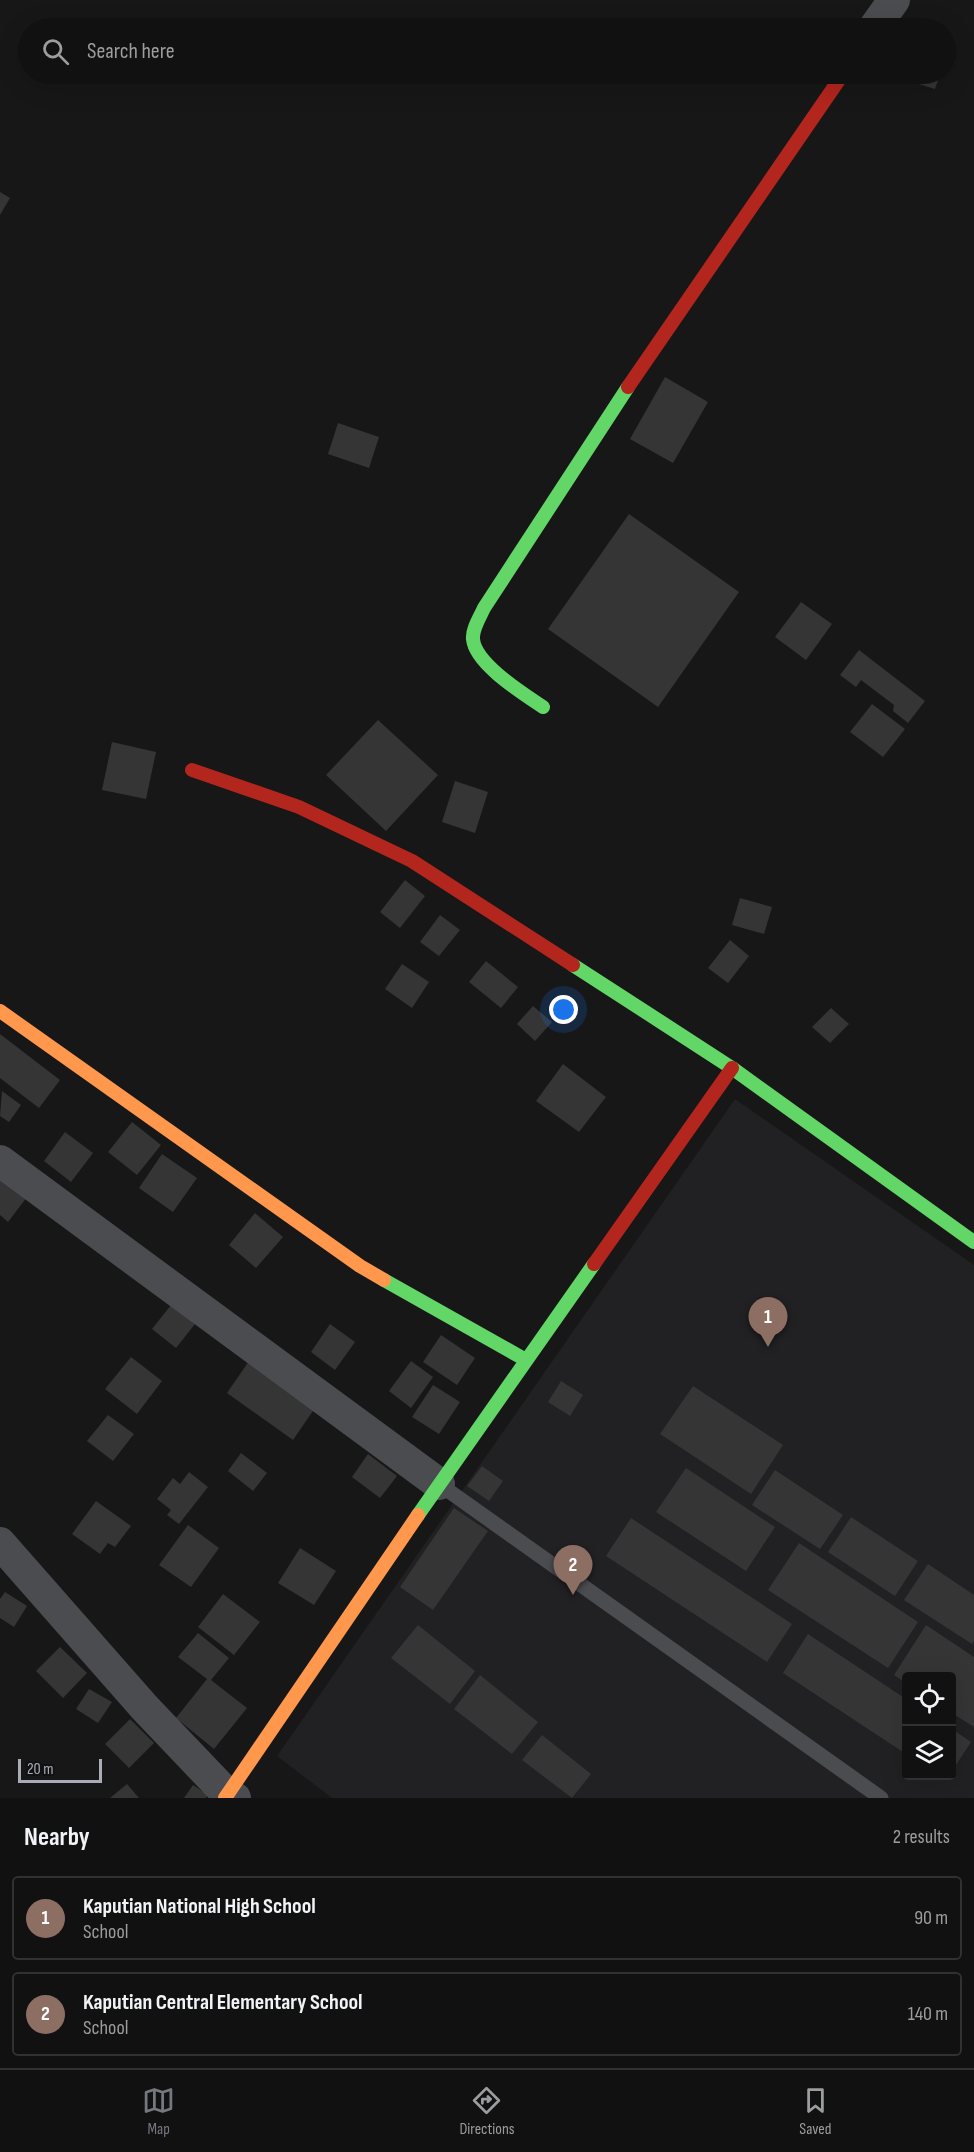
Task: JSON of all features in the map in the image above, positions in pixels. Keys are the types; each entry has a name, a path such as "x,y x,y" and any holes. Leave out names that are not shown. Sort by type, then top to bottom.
{"street":[{"path":"881,18 894,0"},
{"path":"543,707 497,673 479,654 473,642 484,608 609,414 836,84"},
{"path":"192,771 299,807 412,861 732,1068 974,1242"},
{"path":"0,1011 360,1266 526,1360"},
{"path":"0,1543 146,1708 229,1797 440,1484 732,1068"},
{"path":"0,1161 440,1484"}],"lane":[{"path":"440,1484 881,1798"}],"shaded area":[{"path":"735,1099 974,1265 974,1798 332,1798 277,1756"}],"building":[{"path":"919,84 937,84 935,89"},
{"path":"0,192 10,198 0,215"},
{"path":"665,377 708,402 673,463 630,439"},
{"path":"338,423 379,437 369,468 328,454"},
{"path":"629,514 739,592 658,707 548,629"},
{"path":"801,602 832,624 806,660 775,637"},
{"path":"859,650 925,701 908,723 893,711 894,705 861,680 856,687 840,675"},
{"path":"872,704 905,729 883,757 850,732"},
{"path":"378,720 438,775 386,831 326,775"},
{"path":"112,742 156,752 146,799 102,790"},
{"path":"455,781 488,792 475,833 442,822"},
{"path":"405,880 425,896 400,928 380,912"},
{"path":"740,898 772,907 764,934 732,925"},
{"path":"440,915 460,930 439,956 420,942"},
{"path":"730,940 749,956 728,983 708,968"},
{"path":"486,961 518,987 501,1008 469,982"},
{"path":"402,964 429,982 412,1008 385,989"},
{"path":"533,1006 552,1022 535,1041 517,1024"},
{"path":"831,1008 849,1024 830,1043 812,1027"},
{"path":"0,1034 60,1080 39,1108 0,1078"},
{"path":"563,1064 606,1097 579,1132 536,1101"},
{"path":"2,1091 21,1105 9,1122 0,1116"},
{"path":"132,1122 161,1145 137,1175 108,1152"},
{"path":"65,1132 93,1153 71,1182 44,1161"},
{"path":"162,1154 197,1178 173,1212 139,1188"},
{"path":"0,1176 27,1197 8,1222 0,1215"},
{"path":"255,1213 283,1237 256,1268 229,1245"},
{"path":"175,1300 199,1319 176,1348 152,1329"},
{"path":"330,1324 355,1342 335,1370 311,1352"},
{"path":"441,1335 475,1358 457,1385 423,1362"},
{"path":"131,1357 162,1381 137,1414 105,1389"},
{"path":"249,1361 315,1408 293,1440 227,1393"},
{"path":"411,1361 433,1377 411,1408 389,1391"},
{"path":"561,1381 583,1395 570,1416 548,1402"},
{"path":"433,1385 460,1402 439,1434 412,1417"},
{"path":"693,1386 783,1445 751,1494 660,1434"},
{"path":"108,1415 134,1434 113,1461 87,1441"},
{"path":"241,1453 267,1473 253,1491 228,1471"},
{"path":"368,1454 397,1476 380,1498 352,1477"},
{"path":"482,1466 503,1481 489,1501 467,1486"},
{"path":"686,1468 775,1527 746,1571 656,1512"},
{"path":"775,1470 843,1515 820,1549 752,1505"},
{"path":"189,1472 208,1487 179,1524 167,1515 171,1510 157,1499 173,1478 180,1484"},
{"path":"96,1501 131,1526 115,1547 108,1543 100,1554 72,1534"},
{"path":"454,1508 488,1531 433,1610 400,1587"},
{"path":"851,1517 918,1561 895,1596 828,1552"},
{"path":"631,1518 792,1624 767,1662 606,1556"},
{"path":"188,1525 219,1548 191,1587 159,1565"},
{"path":"799,1543 918,1622 888,1668 768,1590"},
{"path":"300,1548 336,1571 314,1605 278,1583"},
{"path":"928,1564 974,1595 974,1641 972,1644 904,1600"},
{"path":"5,1592 27,1606 14,1627 0,1618 0,1599"},
{"path":"223,1594 260,1622 234,1655 198,1627"},
{"path":"418,1625 475,1671 450,1704 391,1658"},
{"path":"926,1625 974,1657 974,1727 956,1716 956,1672 902,1672 902,1680 894,1675"},
{"path":"198,1633 229,1658 211,1680 247,1708 214,1749 176,1718 207,1679 178,1657"},
{"path":"808,1634 902,1696 902,1751 783,1673"},
{"path":"60,1647 87,1673 63,1698 36,1671"},
{"path":"480,1675 538,1722 512,1754 454,1709"},
{"path":"89,1689 112,1702 98,1723 76,1709"},
{"path":"130,1719 154,1743 129,1768 105,1744"},
{"path":"956,1732 971,1742 956,1765"},
{"path":"542,1735 591,1774 572,1798 522,1760"},
{"path":"127,1784 139,1798 110,1798"},
{"path":"193,1785 208,1795 206,1798 184,1798"}],"traffic: fast":[{"path":"543,707 491,668 476,649 473,639 474,631 484,608 628,387"},
{"path":"573,965 732,1068 974,1242"},
{"path":"418,1515 594,1264"},
{"path":"384,1280 526,1360"}],"traffic: slow":[{"path":"0,1011 360,1266 384,1280"},
{"path":"225,1798 418,1515"}],"traffic: jam":[{"path":"628,387 836,84"},
{"path":"192,770 299,807 412,861 573,965"},
{"path":"594,1264 732,1068"}],"place":[{"name":"Kaputian National High School","path":"768,1347"},
{"name":"Kaputian Central Elementary School","path":"573,1595"}]}
